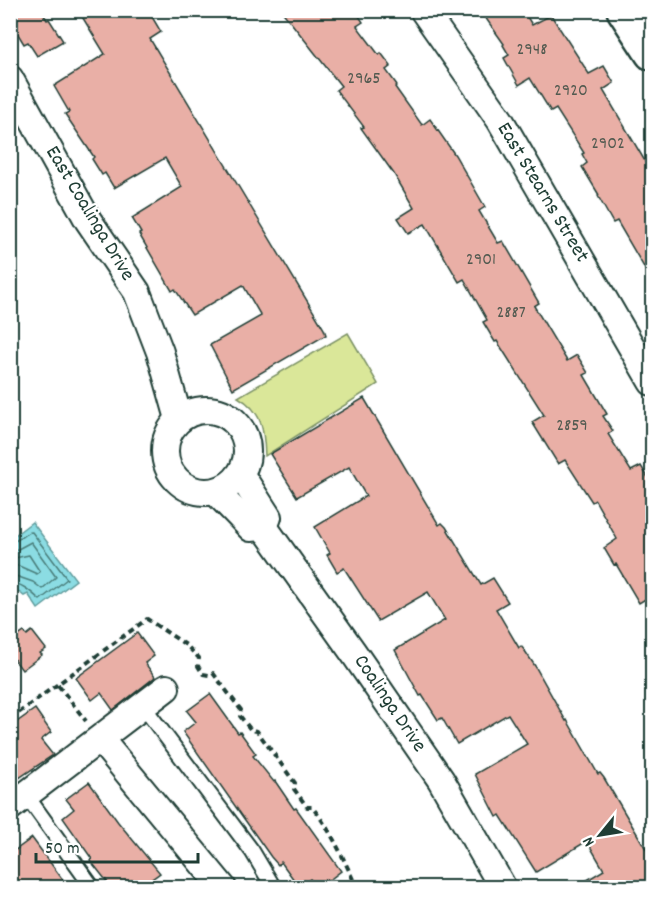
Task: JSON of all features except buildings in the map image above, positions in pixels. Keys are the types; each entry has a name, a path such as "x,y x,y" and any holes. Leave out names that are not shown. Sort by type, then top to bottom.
{"main road":[{"path":"624,10 652,53"}],"street":[{"name":"East Stearns Street","path":"423,10 500,120 652,382"},
{"name":"East Coalinga Drive","path":"10,79 88,220 137,292 160,352 189,415"},
{"path":"210,410 233,419 246,440 248,452 241,475 234,483 216,492 202,493 189,489 177,481 169,470 165,457 165,443 170,430 189,415 210,410"},
{"name":"Coalinga Drive","path":"241,475 268,517 264,527 441,780 503,888"},
{"path":"216,492 250,528 264,527"},
{"path":"18,801 166,688"},
{"path":"100,739 215,885"}],"lane":[{"path":"143,706 252,851 274,888"},
{"path":"18,801 93,888"}],"path":[{"path":"10,719 147,619 174,637 199,658 200,671 209,675 213,674 241,710 240,716 251,730 257,731 295,783 294,789 307,807 312,807 320,816 341,852 357,888"},
{"path":"58,684 100,739"}],"green space":[{"path":"348,333 378,384 265,456 263,430 257,415 238,397"}],"water":[{"path":"32,522 76,580 38,609 28,594 24,596 11,586 11,538"}]}
